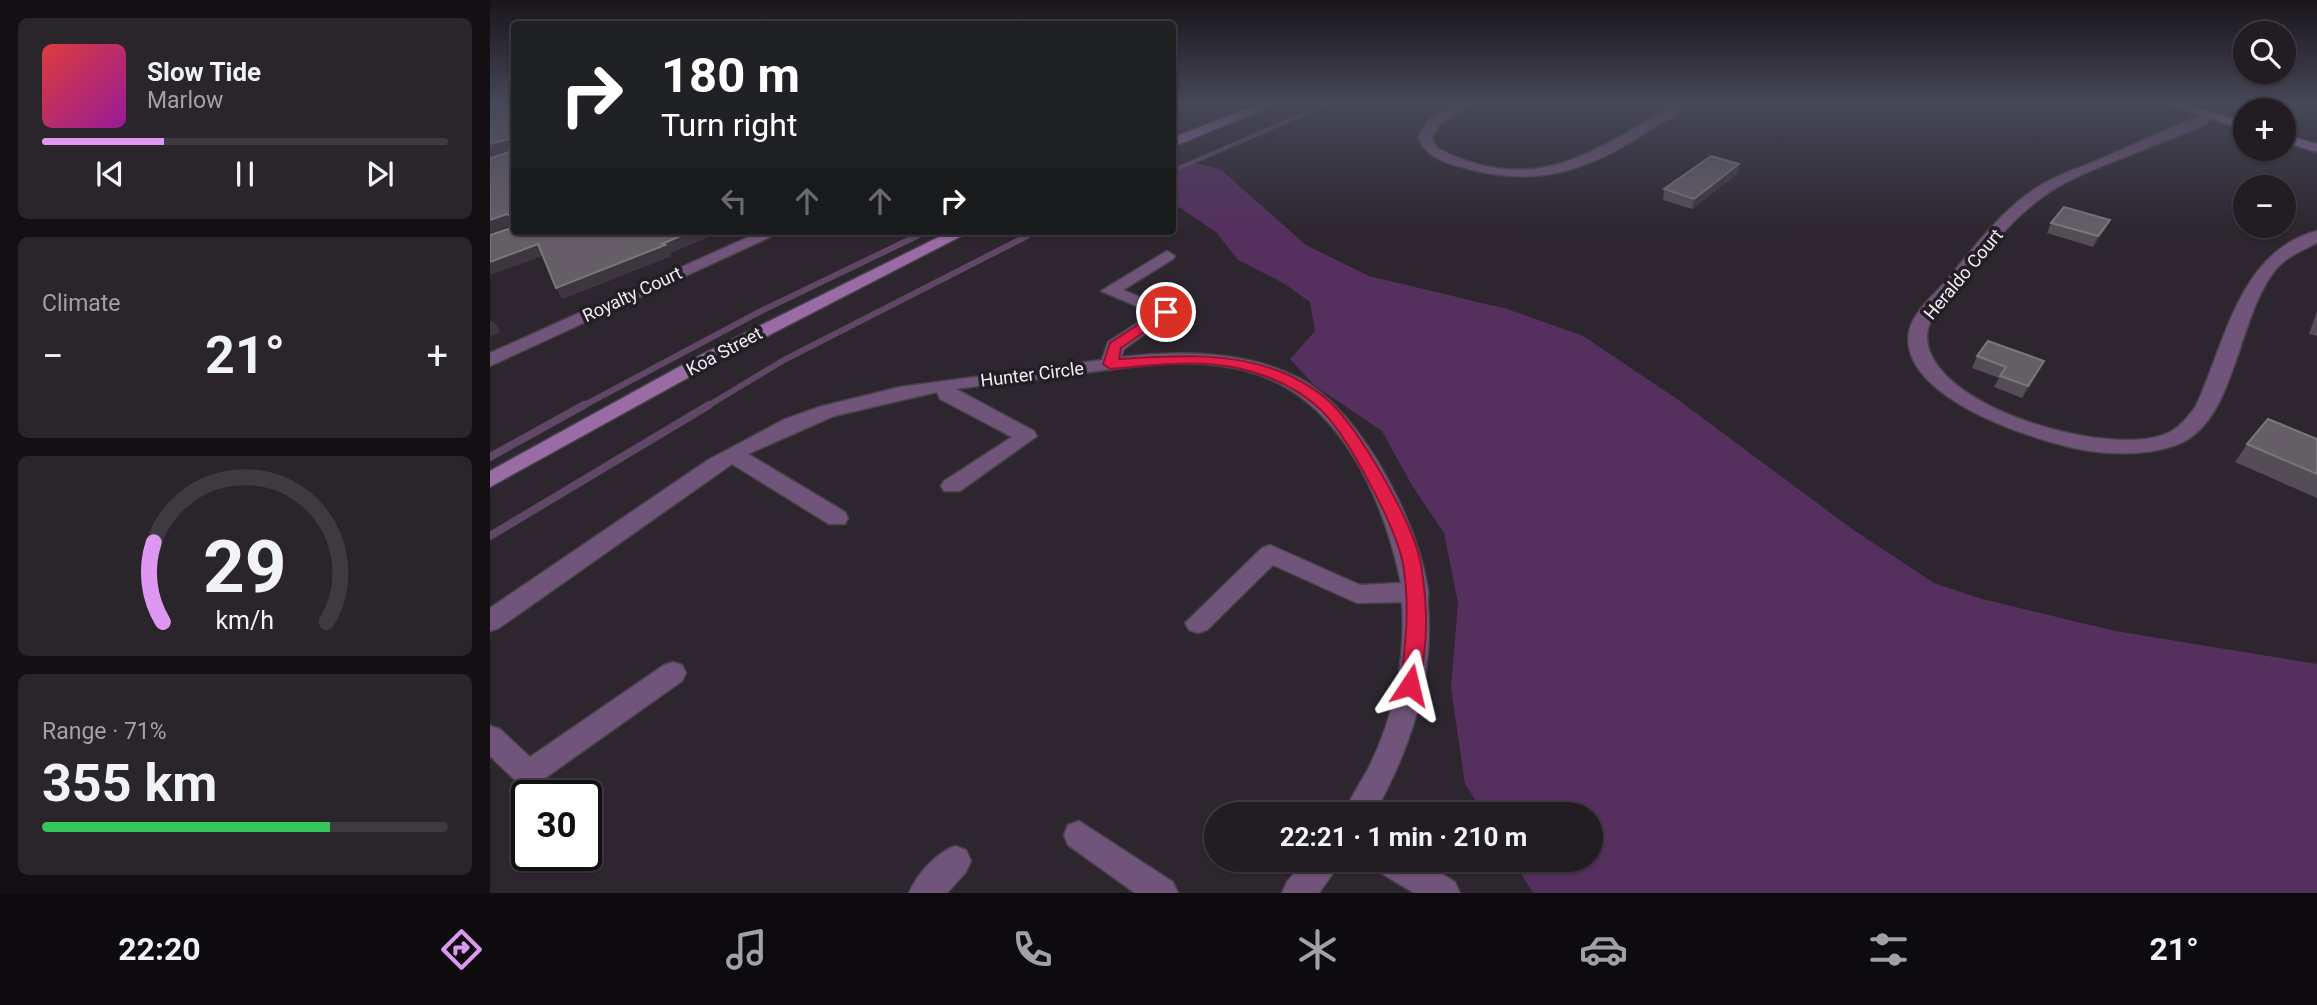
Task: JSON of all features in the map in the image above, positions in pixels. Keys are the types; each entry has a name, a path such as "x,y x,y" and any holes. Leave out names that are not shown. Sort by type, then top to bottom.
{"main road":[{"name":"Koa Street","path":"490,480 716,355 955,235"}],"street":[{"path":"1429,146 1442,156 1471,167 1521,174 1553,171 1580,164 1611,146"},
{"name":"Heraldo Court","path":"2141,146 2063,179 2029,199 1973,258 1922,321 1918,346 1928,367 1950,388 1977,406 2046,434 2110,446 2144,445 2175,438 2186,432 2202,415 2249,295 2272,263 2317,236"},
{"name":"Royalty Court","path":"490,360 766,235"},
{"path":"1110,364 1115,346 1166,312 1110,291 1167,256"},
{"name":"Hunter Circle","path":"490,621 501,601 732,454 777,430 824,411 891,392 945,384 1167,358 1226,361 1275,375 1308,392 1335,416 1389,503 1407,546 1417,592 1416,656 1393,744 1364,802"},
{"path":"945,384 947,395 1027,436 952,486"},
{"path":"732,454 837,518"},
{"path":"1198,623 1270,554 1357,594 1417,592"},
{"path":"490,738 528,774 673,673"},
{"path":"1079,835 1162,893"},
{"path":"925,893 956,861"},
{"path":"1298,893 1316,872"},
{"path":"1409,872 1444,893"}],"shaded area":[{"path":"1196,163 1220,169 1306,245 1369,276 1507,309 1583,336 1677,399 1852,529 1934,583 1982,599 2115,631 2317,664 2317,893 1533,893 1520,872 1603,872 1603,802 1476,802 1465,784 1451,688 1458,603 1444,533 1413,487 1382,431 1314,385 1290,359 1315,331 1310,302 1285,284 1238,260 1216,232 1176,205 1176,167"}],"building":[{"path":"511,146 511,216 507,214 490,220 490,158 509,152"},
{"path":"1711,156 1739,164 1694,199 1664,189"},
{"path":"2064,207 2110,220 2098,236 2051,223"},
{"path":"511,228 511,235 683,235 662,244 665,245 556,288 538,244 490,262 490,235"},
{"path":"1988,341 2044,361 2028,386 2000,376 2006,367 1977,356"},
{"path":"2268,419 2317,439 2317,474 2247,444"}],"waterway":[{"path":"1176,169 1231,146"},
{"path":"913,238 919,235"},
{"path":"1024,238 1030,235"},
{"path":"581,407 761,311 917,236"},
{"path":"706,407 784,360 1027,236"},
{"path":"490,457 584,405"},
{"path":"490,536 709,405"}],"route":[{"path":"1166,312 1115,346 1110,364 1188,358 1226,361 1260,369 1308,392 1329,409 1343,427 1389,503 1412,562 1417,592 1418,628 1410,685"}]}
